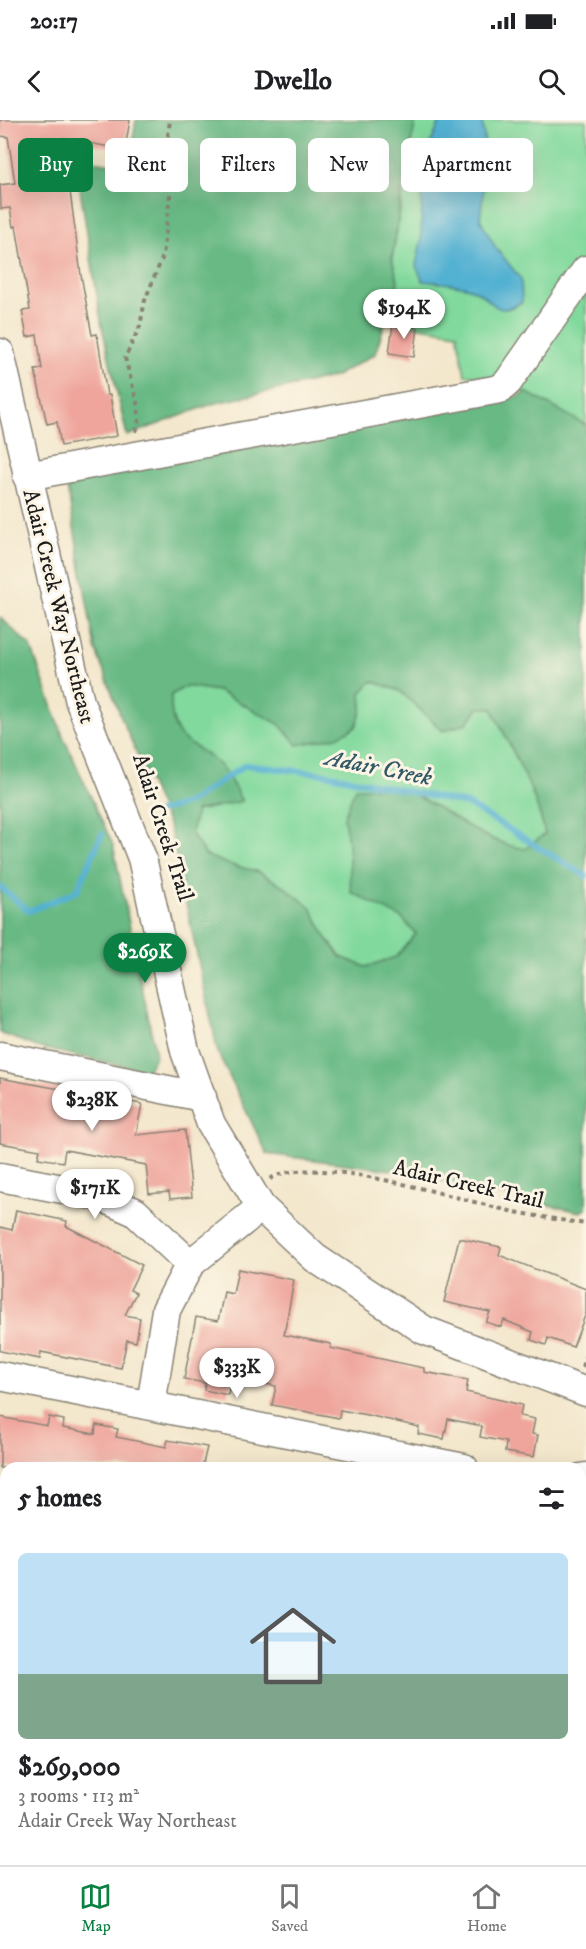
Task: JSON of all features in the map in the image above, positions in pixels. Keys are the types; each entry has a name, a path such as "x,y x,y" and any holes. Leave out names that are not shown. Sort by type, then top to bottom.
{"street":[{"path":"27,476 500,389 508,382 586,270"},
{"name":"Adair Creek Way Northeast","path":"0,353 80,702 142,858 185,1051 211,1124 261,1207 315,1258 424,1330 586,1392"},
{"path":"0,1056 202,1097"},
{"path":"0,1177 108,1200 135,1212 190,1264"},
{"path":"151,1405 166,1310 190,1264 261,1207"},
{"path":"0,1376 434,1462"}],"path":[{"path":"138,454 136,429 139,420 138,406 129,382 125,358 140,326 146,300 163,256 170,195 166,152 170,120"},
{"name":"Adair Creek Trail","path":"261,1173 267,1181 285,1171 298,1169 385,1180 510,1211 586,1224"}],"green space":[{"path":"136,120 416,120 412,138 401,138 402,192 392,259 398,281 375,354 334,377 212,404 127,436 102,327 80,192 93,192 93,161 105,163 105,192 188,192 188,138 133,138"},
{"path":"405,120 586,120 586,425 570,419 515,387 500,381 465,375 457,333 392,322 388,310 398,281 392,259 402,192 533,192 533,138 404,138"},
{"path":"526,392 586,425 586,1209 580,1212 385,1169 267,1154 218,1053 170,829 123,722 95,648 66,482 514,398","holes":["372,681 400,691 443,731 467,723 478,708 492,708 529,785 545,834 525,849 507,845 407,792 388,788 355,788 344,817 351,892 402,918 416,934 396,957 366,967 340,957 326,937 311,908 285,887 259,872 227,864 205,855 191,833 196,811 242,801 223,769 179,734 172,713 171,695 186,686 218,691 279,724 298,745 337,737 356,727 362,709 361,693"]},
{"path":"0,617 31,647 63,736 113,845 156,1055 147,1071 40,1048 0,1033"},
{"path":"372,681 400,691 443,731 467,723 478,708 492,708 529,785 545,834 525,849 499,844 407,792 344,817 351,891 402,918 416,934 396,957 366,967 341,957 326,937 311,908 285,887 259,872 227,864 205,855 191,833 196,811 241,801 203,753 181,739 171,716 171,695 186,686 218,691 279,724 298,745 362,709 361,693"}],"water":[{"path":"441,120 482,120 484,138 433,138"},
{"path":"422,192 483,192 480,219 496,248 521,279 522,302 513,307 500,309 474,290 423,281 416,266 421,241"}],"building":[{"path":"0,120 130,120 127,138 105,138 105,146 93,144 93,138 18,138 18,192 70,192 92,335 97,334 107,395 110,395 117,436 61,446 57,422 47,424 35,370 42,369 37,335 27,337 22,311 30,310 16,226 13,227 10,208 1,209 0,185 15,183 8,137 0,136"},
{"path":"393,324 418,328 414,357 389,353"},
{"path":"0,1078 142,1104 136,1135 185,1130 192,1197 170,1199 169,1192 149,1194 146,1165 65,1150 63,1162 38,1158 40,1150 0,1143"},
{"path":"16,1210 67,1221 66,1226 142,1265 130,1290 136,1293 125,1315 140,1318 136,1342 127,1340 121,1368 41,1352 40,1359 0,1351 0,1227 12,1230"},
{"path":"459,1238 501,1247 499,1255 586,1289 586,1313 573,1347 548,1338 546,1345 531,1340 533,1332 504,1320 501,1327 486,1322 490,1312 444,1302"},
{"path":"238,1269 294,1280 284,1335 331,1344 330,1348 424,1368 424,1372 468,1380 466,1392 522,1405 520,1416 535,1419 532,1434 538,1435 534,1457 505,1452 506,1442 480,1437 482,1426 448,1419 444,1439 418,1434 419,1427 372,1416 340,1410 339,1418 272,1405 276,1386 231,1377 228,1395 204,1390 205,1383 184,1379 196,1317 218,1321 224,1292 233,1294"},
{"path":"0,1417 47,1426 49,1417 64,1420 63,1428 95,1434 96,1425 118,1429 116,1437 166,1447 168,1440 207,1447 203,1462 0,1462"}],"waterway":[{"name":"Adair Creek","path":"158,812 188,803 245,765 326,774 467,804 586,876"},
{"name":"Adair Creek","path":"0,887 29,911 77,891 102,834"}]}
